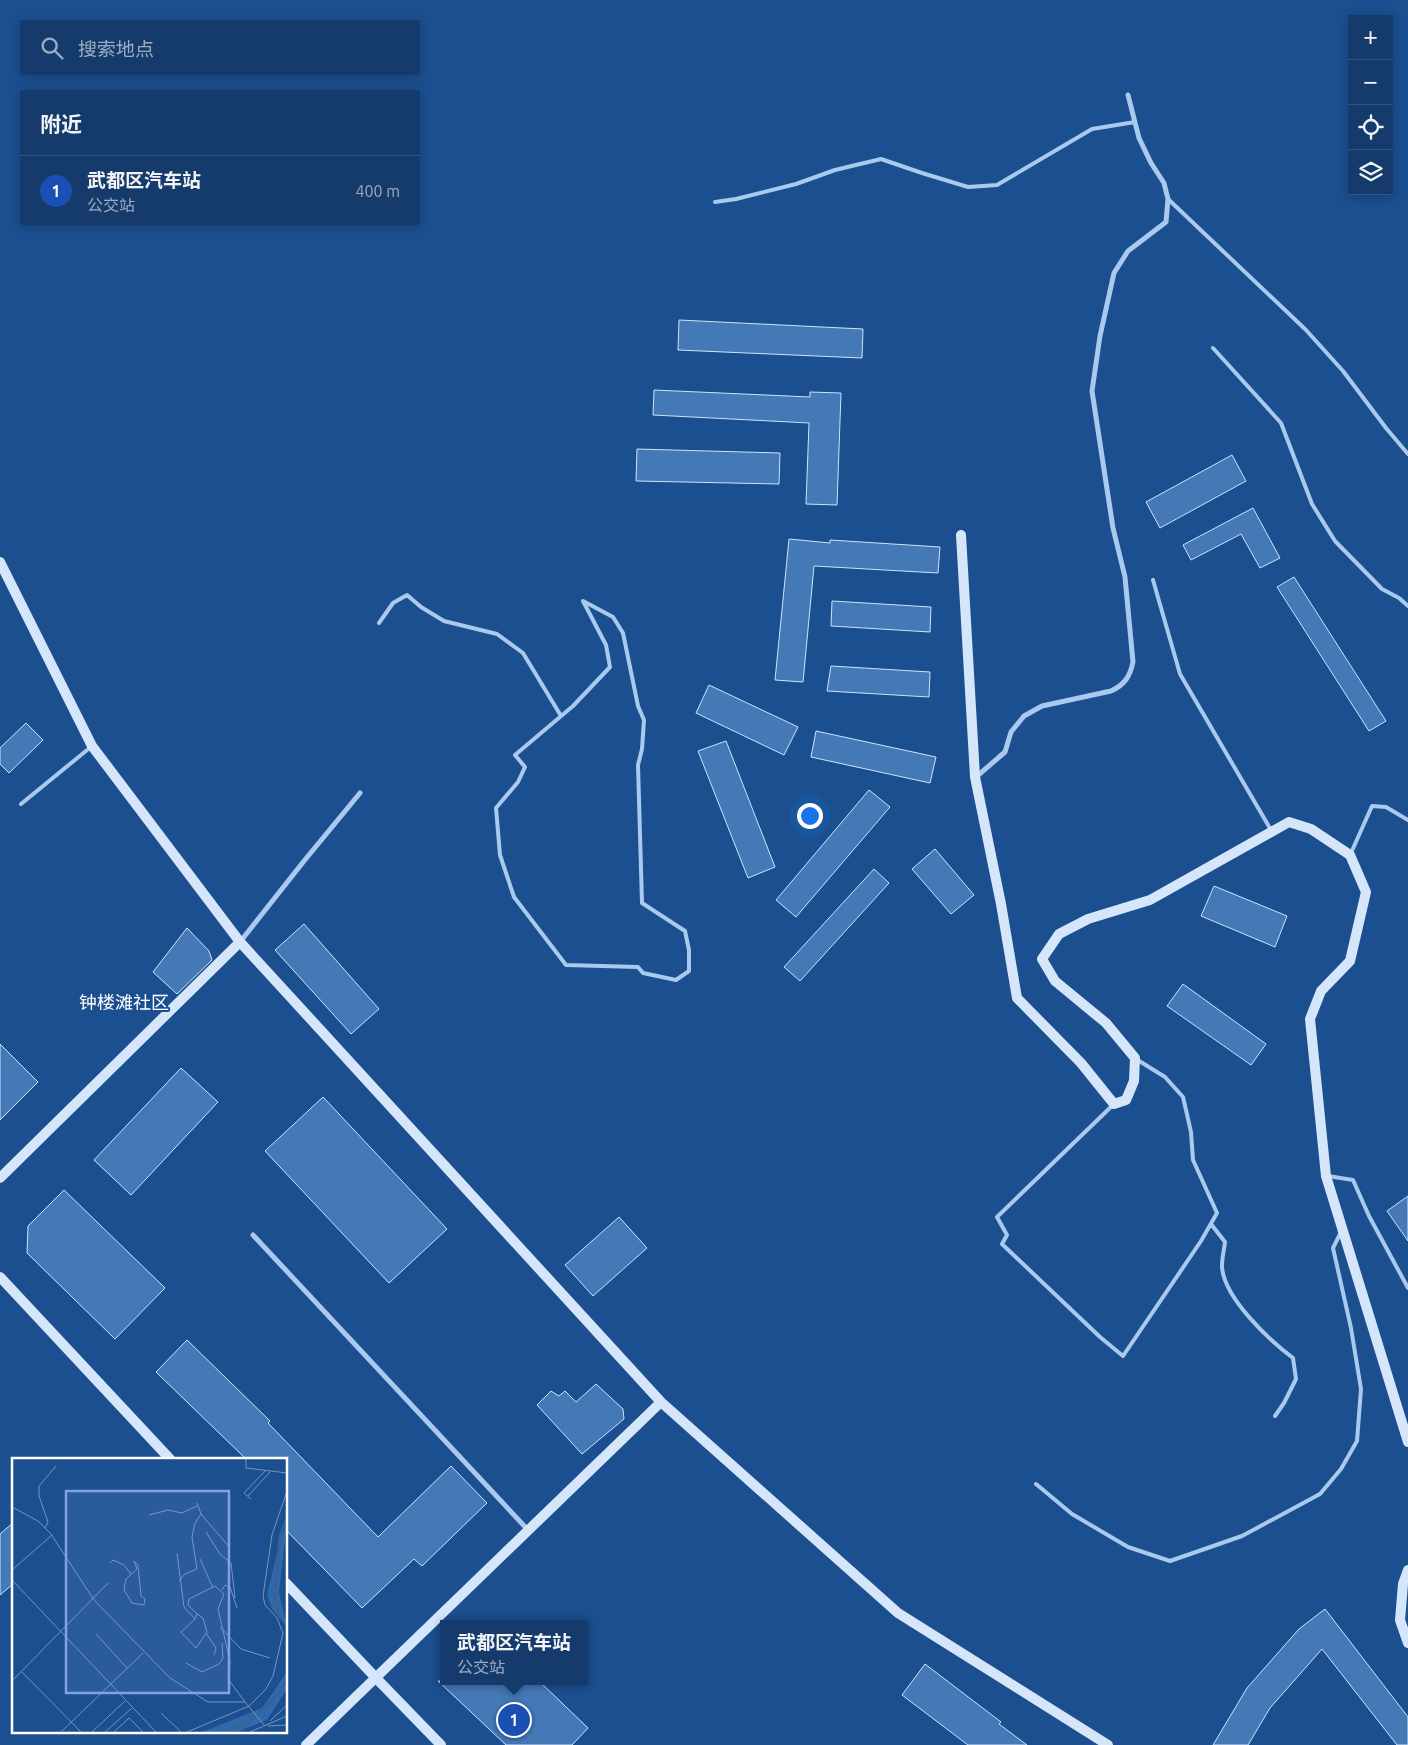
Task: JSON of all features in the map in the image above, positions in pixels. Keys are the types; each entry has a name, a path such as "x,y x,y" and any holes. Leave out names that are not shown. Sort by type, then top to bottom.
{"street":[{"path":"975,777 1005,752 1011,732 1024,716 1042,706 1111,691 1120,687 1127,680 1131,672 1133,662 1126,577 1113,528 1092,391 1100,336 1114,273 1128,251 1166,222 1168,199 1164,183 1150,163 1139,138 1128,95"},
{"path":"961,535 975,777 1001,904 1017,998 1081,1063 1114,1104 1126,1100 1134,1081 1135,1058 1106,1023 1055,980 1042,959 1059,934 1088,919 1150,900 1289,822 1311,829 1350,855 1366,892 1350,961 1321,991 1310,1019 1326,1176 1408,1442"},
{"path":"0,562 92,746 240,942 661,1402 898,1613 1108,1745"},
{"path":"0,1178 240,942 360,793"},
{"path":"253,1235 528,1530"},
{"path":"0,1277 169,1458"},
{"path":"306,1745 661,1402"},
{"path":"1408,1570 1403,1584 1400,1620 1408,1643"},
{"path":"288,1585 441,1745"}],"lane":[{"path":"715,202 736,200 881,158 922,173 968,186 997,185 1092,129 1135,122"},
{"path":"1168,199 1306,330 1344,371 1386,428 1408,454"},
{"path":"1213,348 1281,424 1312,504 1335,541 1382,588 1408,606"},
{"path":"1153,580 1180,674 1272,832"},
{"path":"379,623 393,603 407,595 444,621 496,634 523,653 562,716"},
{"path":"583,601 613,617 623,633 638,706 644,720 642,749 638,765 642,903 685,931 690,950 690,971 676,980 643,973 638,966 566,965 514,897 500,854 496,808 518,782 525,767 515,755 562,716 610,667 606,645 583,601"},
{"path":"21,804 92,746"},
{"path":"1350,855 1372,806 1386,807 1408,820"},
{"path":"1114,1104 997,1217 1007,1235 1002,1244 1100,1337 1123,1356 1202,1241 1217,1213 1194,1160 1191,1132 1183,1097 1165,1077 1135,1058"},
{"path":"1326,1176 1353,1180 1369,1216 1408,1288"},
{"path":"1211,1224 1225,1242 1222,1267 1229,1290 1256,1325 1292,1358 1296,1379 1284,1403 1274,1416"},
{"path":"1036,1484 1072,1514 1128,1547 1170,1560 1242,1536 1320,1494 1341,1469 1357,1441 1361,1389 1351,1328 1333,1248 1343,1227"}],"building":[{"path":"679,320 863,329 862,358 678,350"},
{"path":"654,390 810,397 810,392 841,393 837,505 806,504 809,423 653,415"},
{"path":"637,449 780,453 779,484 636,481"},
{"path":"1232,455 1246,481 1160,528 1146,502"},
{"path":"1253,508 1280,558 1260,568 1241,534 1191,560 1183,545"},
{"path":"789,539 830,543 830,540 940,547 938,573 814,566 803,682 775,680"},
{"path":"1294,577 1386,721 1369,731 1277,587"},
{"path":"832,601 931,607 930,632 831,626"},
{"path":"831,666 930,672 929,697 827,691"},
{"path":"709,685 798,727 784,755 696,713"},
{"path":"26,723 43,740 9,773 0,764 0,748"},
{"path":"816,731 936,757 930,783 811,757"},
{"path":"726,741 775,867 748,878 698,751"},
{"path":"869,790 890,807 796,917 776,900"},
{"path":"935,849 974,895 951,914 912,869"},
{"path":"874,869 889,883 800,981 784,967"},
{"path":"1214,886 1287,916 1275,947 1201,916"},
{"path":"304,924 379,1009 351,1034 275,950"},
{"path":"187,928 209,951 212,960 177,994 153,972"},
{"path":"1183,984 1266,1044 1251,1065 1167,1006"},
{"path":"0,1044 38,1082 0,1120"},
{"path":"181,1068 218,1102 131,1195 94,1160"},
{"path":"323,1097 447,1229 389,1283 265,1151"},
{"path":"64,1190 165,1288 115,1339 27,1253 28,1226"},
{"path":"1408,1196 1408,1241 1387,1211"},
{"path":"619,1217 647,1248 593,1296 565,1265"},
{"path":"187,1340 270,1421 268,1423 378,1537 451,1466 487,1503 422,1566 414,1559 362,1608 288,1532 288,1458 245,1458 156,1372"},
{"path":"596,1384 623,1409 624,1419 582,1454 537,1405 551,1391 559,1396 565,1391 576,1402"},
{"path":"12,1524 12,1585 0,1595 0,1534"},
{"path":"1325,1609 1408,1717 1408,1745 1397,1745 1322,1649 1270,1708 1248,1745 1213,1745 1247,1688 1299,1629"},
{"path":"925,1664 1001,1722 999,1724 1027,1745 968,1745 902,1695"},
{"path":"442,1685 543,1685 588,1728 572,1745 506,1745"}],"place":[{"name":"武都区汽车站","path":"514,1720"}],"district":[{"name":"钟楼滩社区","path":"124,1003"}]}
